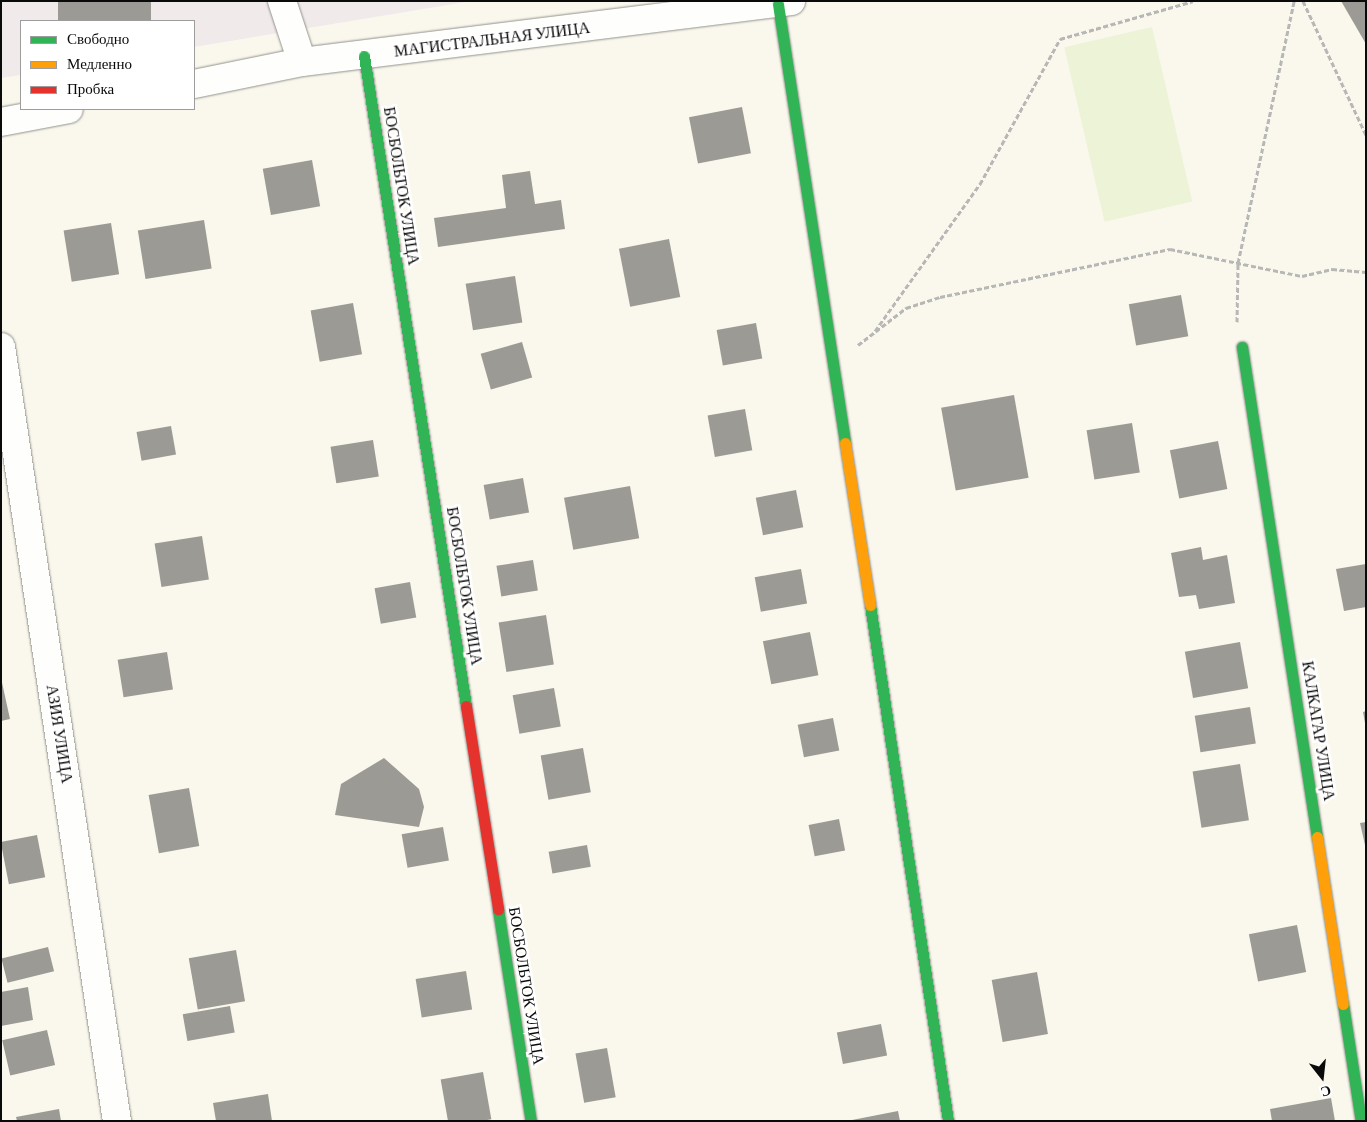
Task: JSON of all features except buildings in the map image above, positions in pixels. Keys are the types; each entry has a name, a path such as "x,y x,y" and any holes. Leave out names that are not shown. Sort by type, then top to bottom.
{"street":[{"path":"282,1 302,62"},
{"path":"784,3 948,1121"},
{"name":"МАГИСТРАЛЬНАЯ УЛИЦА","path":"195,84 302,62 364,56 784,3"},
{"name":"БОСБОЛЬТОК УЛИЦА","path":"364,56 531,1121"},
{"path":"1,122 64,110"},
{"name":"АЗИЯ УЛИЦА","path":"1,347 117,1121"},
{"name":"КАЛКАГАР УЛИЦА","path":"1242,347 1361,1121"}],"path":[{"path":"874,333 980,184 1060,39 1194,1"},
{"path":"1242,347 1235,313 1238,263 1294,1"},
{"path":"1303,1 1366,136"},
{"path":"855,346 906,308 940,297 1170,249 1302,276 1332,270 1366,272"}],"shaded area":[{"path":"1,1 472,1 195,47 195,20 20,20 20,75 1,78"}],"green space":[{"path":"1152,27 1192,201 1105,222 1064,47"}],"traffic: fast":[{"path":"778,4 845,443"},
{"path":"364,56 466,706"},
{"path":"1242,347 1317,837"},
{"path":"870,605 948,1121"},
{"path":"498,909 531,1121"},
{"path":"1343,1004 1361,1121"}],"traffic: slow":[{"path":"845,443 870,605"},
{"path":"1317,837 1343,1004"}],"traffic: jam":[{"path":"466,706 498,909"}]}
